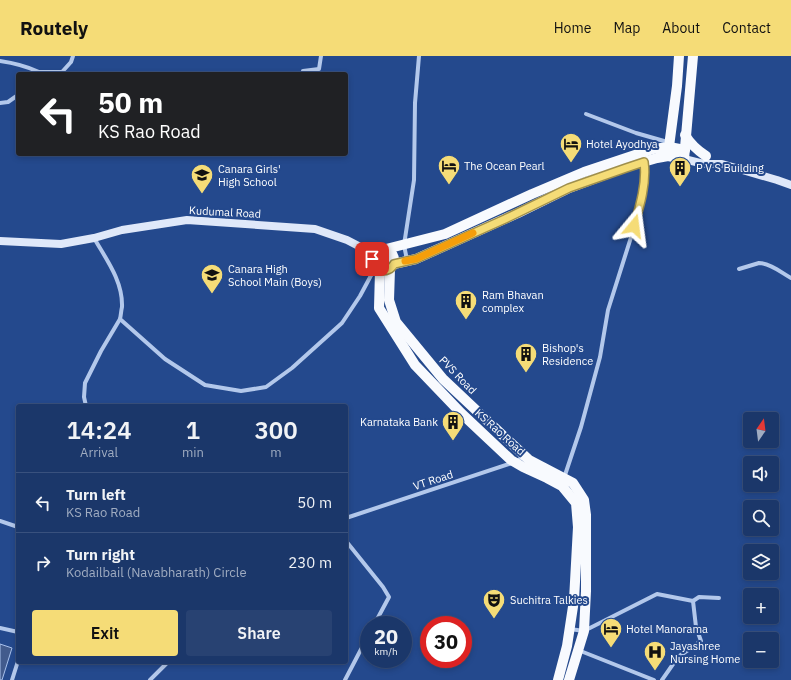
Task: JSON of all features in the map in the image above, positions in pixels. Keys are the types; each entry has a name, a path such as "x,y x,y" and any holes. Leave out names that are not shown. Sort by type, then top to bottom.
{"main road":[{"path":"669,141 629,162 569,188 416,259 385,268 372,263 374,254 378,250 445,234 584,172 629,162 644,162 657,158 669,141 677,86 679,56"},
{"path":"684,155 693,56"},
{"path":"685,136 695,149 706,156"},
{"path":"669,141 684,155"},
{"path":"385,268 394,257 386,249"},
{"name":"PVS Road","path":"385,268 389,300 396,322 443,379 529,460 568,480"},
{"name":"KS Rao Road","path":"385,268 379,308 415,365 461,413 515,462 562,486 576,503 578,527 574,600 567,646 558,680"},
{"path":"568,480 584,500 586,515 586,591 584,631 569,680"}],"street":[{"path":"62,72 71,62 73,56"},
{"path":"303,71 319,69 321,56"},
{"path":"408,261 404,244 414,180 415,102 419,56"},
{"path":"0,61 11,62 28,67 36,72"},
{"path":"0,103 8,102 16,96"},
{"path":"586,114 636,133 669,141"},
{"path":"684,155 706,156 722,164 791,185"},
{"path":"684,155 704,164 722,164"},
{"path":"568,480 600,357 608,310 639,212 646,173 644,162"},
{"name":"Kudumal Road","path":"0,241 61,244 94,238 122,230 187,220 315,229 347,240 374,254"},
{"path":"86,404 84,397 85,383 120,319 122,306 120,289 116,275 94,238"},
{"path":"739,269 763,263 791,278"},
{"path":"120,319 165,359 205,385 241,391 266,387 292,368 342,323 360,296 385,268"},
{"name":"VT Road","path":"348,517 515,462 525,456"},
{"path":"0,521 16,526"},
{"path":"348,543 383,587 389,597 379,616"},
{"path":"570,629 584,631 657,594 693,601 699,597 719,598"},
{"path":"662,680 678,658 701,641 696,628 693,601"},
{"path":"0,628 16,632"},
{"path":"578,650 654,680"},
{"path":"345,680 360,651"},
{"path":"12,680 17,664"},
{"path":"150,680 166,664"}],"water":[{"path":"0,644 12,648 2,680 0,680"}],"slow traffic":[{"path":"405,261 416,259 473,233"}],"place":[{"name":"Hotel Ayodhya","path":"571,164"},
{"name":"The Ocean Pearl","path":"449,186"},
{"name":"P V S Building","path":"680,188"},
{"name":"Canara Girls' High School","path":"202,194"},
{"name":"Canara High School Main (Boys)","path":"212,294"},
{"name":"Ram Bhavan complex","path":"466,320"},
{"name":"Bishop's Residence","path":"526,374"},
{"name":"Karnataka Bank","path":"453,442"},
{"name":"Suchitra Talkies","path":"494,620"},
{"name":"Hotel Manorama","path":"611,648"},
{"name":"Jayashree Nursing Home","path":"655,672"}],"route":[{"path":"372,259 372,263 375,268 383,271 388,270 394,264 416,259 569,188 644,162 646,173 639,212 634,226"}]}
